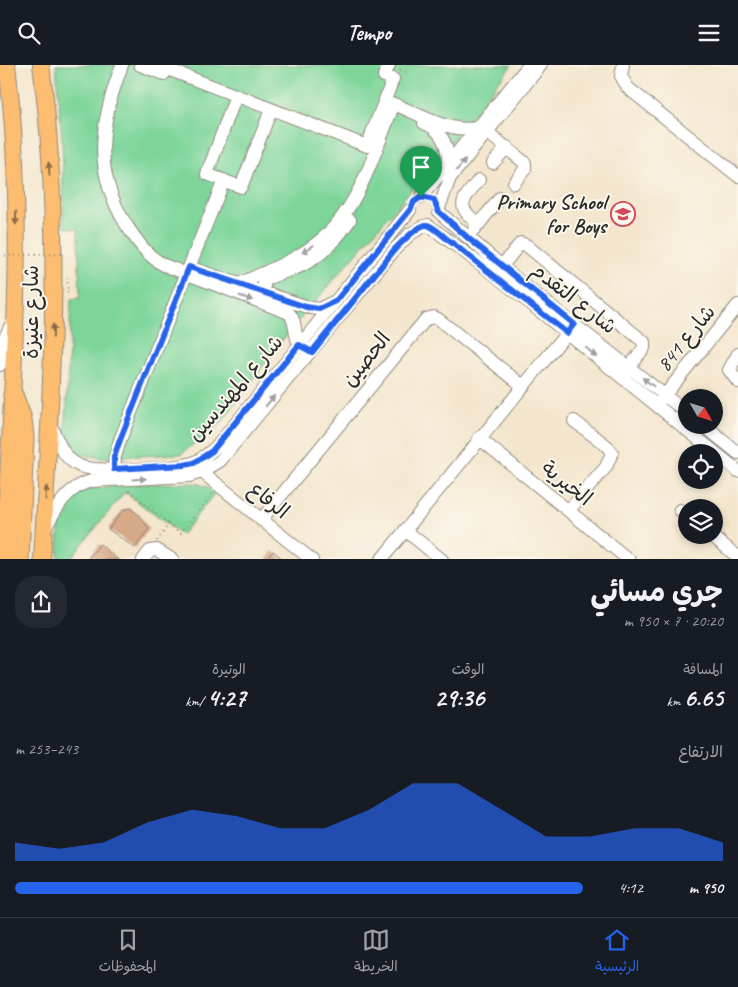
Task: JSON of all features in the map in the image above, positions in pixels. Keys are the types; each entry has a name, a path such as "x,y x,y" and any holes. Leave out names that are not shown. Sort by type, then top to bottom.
{"highway":[{"path":"13,395 22,419 24,437 20,559"}],"main road":[{"name":"شارع عنيزة","path":"4,559 13,395 15,157 7,65"},
{"name":"شارع عنيزة","path":"40,65 52,220 51,427 42,559"}],"street":[{"path":"122,65 107,107 103,154 109,186 123,219 144,249 159,263 239,284 311,308 319,309 336,301"},
{"path":"130,65 111,120 111,169 122,201 148,243 162,256 188,270 289,313 295,321 295,334 299,345 312,352"},
{"path":"140,65 374,156"},
{"path":"157,65 367,147 393,79 384,76 393,67"},
{"path":"529,65 483,129 450,178 436,221 426,226 412,219 410,210 414,202 421,197 448,163 483,129 541,65"},
{"path":"623,65 621,76 628,88 738,177"},
{"path":"234,101 207,174 241,187 269,115"},
{"path":"265,293 264,284 267,279 295,269 317,257 346,227 369,185 394,111 394,104 453,128 483,129 524,163 525,169 514,183"},
{"path":"239,284 292,259 329,232 344,215 354,199 394,111"},
{"path":"394,111 436,129 445,143 448,163"},
{"path":"493,163 506,147"},
{"path":"115,475 114,457 120,440 224,180"},
{"path":"479,180 463,200 462,206 465,213 479,225"},
{"path":"421,197 430,198 439,210"},
{"path":"468,238 500,199"},
{"name":"شارع المهندسين","path":"44,531 69,491 79,484 115,475 184,465 203,458 219,444 410,210"},
{"name":"شارع التقدم","path":"439,210 498,270"},
{"name":"شارع المهندسين","path":"51,427 64,454 71,461 88,468 115,475 173,477 202,472 220,461 312,352 395,249 410,235 426,226"},
{"name":"شارع التقدم","path":"426,226 498,270 661,400 738,471"},
{"path":"498,270 521,243 526,245 644,342 644,348 625,372"},
{"name":"شارع 841","path":"661,400 738,305"},
{"name":"الحصين","path":"261,520 426,319 434,317 438,319 523,386"},
{"name":"شارع عنيزة","path":"0,365 4,339 14,319"},
{"path":"381,559 571,329"},
{"path":"738,354 729,370 738,382"},
{"name":"شارع التقدم","path":"661,400 678,408"},
{"path":"569,510 606,467 612,453 608,445 574,421"},
{"path":"714,434 738,453"},
{"name":"الخيرية","path":"480,438 629,559"},
{"name":"الرفاع","path":"202,472 312,559"},
{"path":"405,529 442,559"},
{"path":"722,544 738,557"},
{"path":"143,559 153,550 161,551 173,559"}],"path":[{"path":"393,67 407,72"},
{"path":"0,256 65,254"},
{"path":"115,475 181,533 219,485"},
{"path":"153,550 156,541 169,524"}],"green space":[{"path":"56,65 512,65 435,162 279,344 222,422 181,454 102,458 76,454 65,441 71,299 80,298 78,229 64,227 62,142"},
{"path":"197,483 207,487 214,494 181,535 125,492 70,559 58,559 59,528 62,515 65,507 79,493 122,485"}],"building":[{"path":"130,508 139,515 149,529 135,548 108,529 123,510"},
{"path":"100,544 117,559 88,559"},
{"path":"273,551 283,559 267,559"}],"place":[{"name":"Primary School for Boys","path":"623,214"}],"route":[{"path":"421,197 434,200 437,203 439,212 468,238 574,324 567,333 447,239 428,225 424,226 410,235 395,249 312,352 299,345 212,451 194,463 184,465 114,469 114,457 120,440 189,267 306,307 319,309 336,301 410,210 414,202 421,197"}]}
